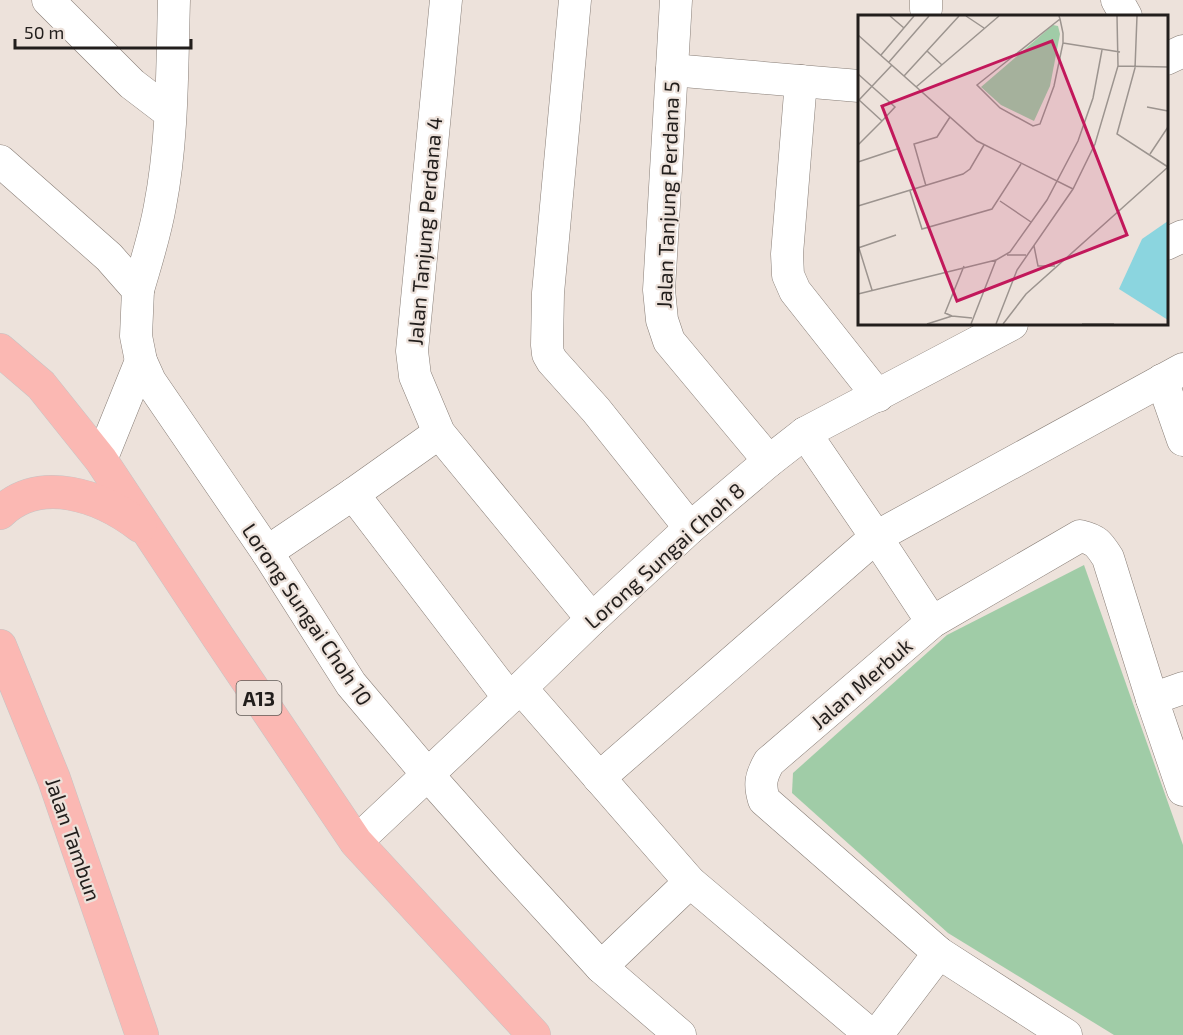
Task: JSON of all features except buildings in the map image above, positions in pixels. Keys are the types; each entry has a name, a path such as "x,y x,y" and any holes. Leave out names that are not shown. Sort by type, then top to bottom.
{"main road":[{"name":"A13","path":"0,350 41,385 101,460 356,842 534,1035"},
{"path":"0,513 19,500 39,492 65,492 95,499 150,533"},
{"name":"Jalan Tambun","path":"0,646 54,779 142,1035"}],"street":[{"path":"48,0 132,84 170,113"},
{"name":"Lorong Sungai Choh 10","path":"174,0 169,139 160,204 138,290 136,336 141,361 150,381 267,552 351,684 428,775 601,968 680,1035"},
{"name":"Jalan Tanjung Perdana 4","path":"446,0 412,351 416,376 439,433 592,618"},
{"path":"575,0 548,293 548,354 690,528"},
{"name":"Jalan Tanjung Perdana 5","path":"676,0 659,290 662,320 669,341 769,461"},
{"path":"1117,0 1124,15"},
{"path":"1168,58 1183,51"},
{"path":"672,70 858,86"},
{"path":"801,81 787,254 788,275 795,291 878,396"},
{"path":"0,161 109,257 138,290"},
{"path":"1168,244 1183,236"},
{"name":"Lorong Sungai Choh 8","path":"356,842 592,618 690,528 769,461 805,433 878,396 990,329"},
{"path":"101,460 141,361"},
{"path":"599,778 876,537 1173,374 1183,440"},
{"path":"267,552 439,433"},
{"path":"805,433 932,622"},
{"path":"353,494 515,693 599,778 690,882 871,1035"},
{"name":"Jalan Merbuk","path":"1066,1035 939,953 764,800 761,779 769,762 932,622 1080,536 1099,544 1108,558 1183,789"},
{"path":"1152,699 1183,688"},
{"path":"601,968 690,882"},
{"path":"877,1035 939,953"}],"green space":[{"path":"1084,565 1183,845 1183,1035 1114,1035 948,933 792,793 793,773 947,635"}]}
